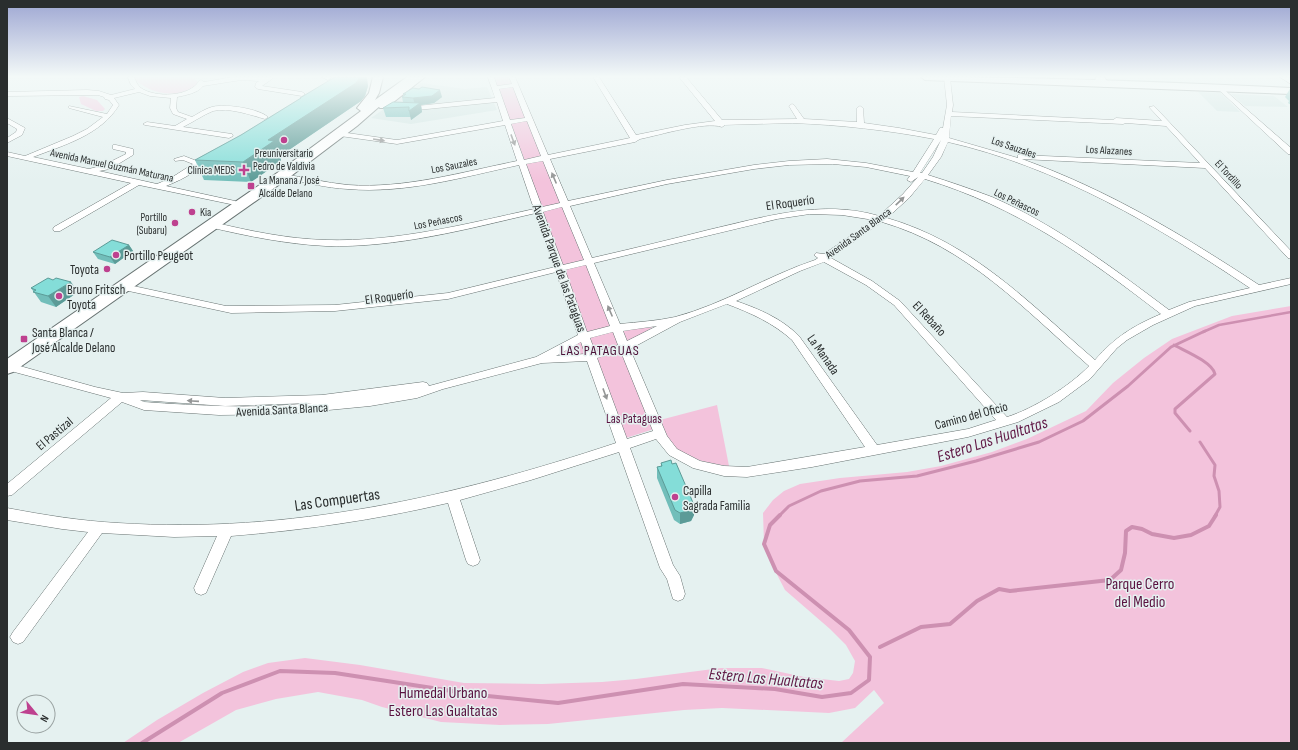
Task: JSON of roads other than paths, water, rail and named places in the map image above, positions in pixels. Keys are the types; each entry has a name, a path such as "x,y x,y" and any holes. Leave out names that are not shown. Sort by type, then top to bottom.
{"main road":[{"path":"7,365 103,294 235,203 352,118 358,112"},
{"path":"7,365 212,225 370,112"}],"street":[{"path":"85,112 91,114 110,113"},
{"path":"175,112 195,118"},
{"path":"178,127 206,112"},
{"path":"249,112 265,117"},
{"name":"Avenida Parque de las Pataguas","path":"503,112 667,568 673,576 678,594"},
{"name":"Avenida Parque de las Pataguas","path":"527,112 660,433"},
{"path":"616,112 632,140"},
{"path":"712,112 721,123"},
{"path":"796,112 801,120"},
{"path":"860,112 861,124"},
{"name":"El Tordillo","path":"1156,112 1291,256"},
{"path":"1247,112 1291,152"},
{"path":"35,160 53,148 85,131 110,113"},
{"path":"949,114 1167,124"},
{"name":"Avenida Santa Blanca","path":"7,365 121,397 144,406 222,407 269,411 321,404 407,396 540,360 592,357 625,347 676,320 727,301 797,269 820,256 906,196 919,176 937,157 949,114"},
{"path":"340,134 397,142 530,119"},
{"path":"7,120 21,128 21,130 7,141"},
{"name":"Los Sauzales","path":"282,176 337,186 378,188 412,184 721,123 801,120 861,124 942,137 1010,157 1060,176 1135,212 1184,241 1258,289"},
{"path":"147,124 178,127 229,136"},
{"path":"87,171 107,166 129,155 130,151 116,147"},
{"path":"25,158 53,148"},
{"name":"Avenida Manuel Guzmán Maturana","path":"7,154 235,203"},
{"name":"Los Alazanes","path":"1010,157 1207,166"},
{"name":"Los Peñascos","path":"212,225 283,240 320,243 382,241 427,234 667,182 760,166 833,162 878,167 919,176 984,198 1040,226 1088,255 1168,314"},
{"path":"103,175 103,171 107,166"},
{"path":"158,186 174,180 196,166"},
{"path":"170,189 174,180"},
{"path":"57,229 138,182"},
{"name":"El Roquerío","path":"124,286 184,301 225,308 248,314 273,316 402,308 786,214 829,211 877,217 927,235 978,265 1013,292 1095,366"},
{"name":"El Rebaño","path":"820,256 869,283 906,311 1005,422"},
{"name":"Camino del Oficio","path":"660,433 667,446 681,458 697,465 724,472 759,472 968,433 1005,422 1034,410 1055,399 1075,385 1113,346 1140,327 1201,301 1291,281"},
{"name":"La Manada","path":"727,301 768,317 800,343 874,451"},
{"name":"Avenida Santa Blanca","path":"540,360 584,336 617,328 676,320"},
{"name":"El Pastizal","path":"7,491 121,397"},
{"name":"Las Compuertas","path":"7,514 31,519 98,528 148,530 227,529 287,525 340,518 452,497 505,483 660,433"},
{"path":"452,497 473,560"},
{"path":"18,636 98,528"},
{"path":"201,588 227,529"}],"waterway":[{"name":"Estero Las Hualtatas","path":"1203,332 1219,325 1291,312"},
{"name":"Estero Las Hualtatas","path":"1175,345 1205,331"},
{"name":"Estero Las Hualtatas","path":"142,743 222,693 280,671 335,673 478,695 558,703 683,684 775,689 822,697 851,693 869,680 870,657 849,630 776,571 764,544 770,525 789,506 821,491 860,481 917,476 976,461 1039,442 1083,421 1128,386 1175,345"},
{"path":"1175,345 1204,361 1209,365 1215,374 1175,409 1175,413 1190,431"},
{"path":"1200,442 1215,465 1214,476 1219,491 1220,507 1215,516"},
{"path":"880,647 921,627 950,624 977,601 999,589 1010,591 1110,580 1121,570 1125,553 1126,531 1132,527 1142,529 1152,534 1174,538 1191,535 1209,526 1216,515"}],"place":[{"name":"Preuniversitario Pedro de Valdivia","path":"284,140"},
{"name":"Clínica MEDS","path":"244,170"},
{"name":"La Manana / José Alcalde Delano","path":"251,186"},
{"name":"Kia","path":"192,212"},
{"name":"Portillo (Subaru)","path":"175,223"},
{"name":"Portillo Peugeot","path":"116,255"},
{"name":"Toyota","path":"107,269"},
{"name":"Bruno Fritsch Toyota","path":"59,296"},
{"name":"Santa Blanca / José Alcalde Delano","path":"24,339"},
{"name":"Capilla Sagrada Familia","path":"675,497"}],"district":[{"name":"LAS PATAGUAS","path":"600,350"}],"park label":[{"name":"Las Pataguas","path":"634,418"},
{"name":"Parque Cerro del Medio","path":"1140,592"},
{"name":"Humedal Urbano Estero Las Gualtatas","path":"443,701"}]}
